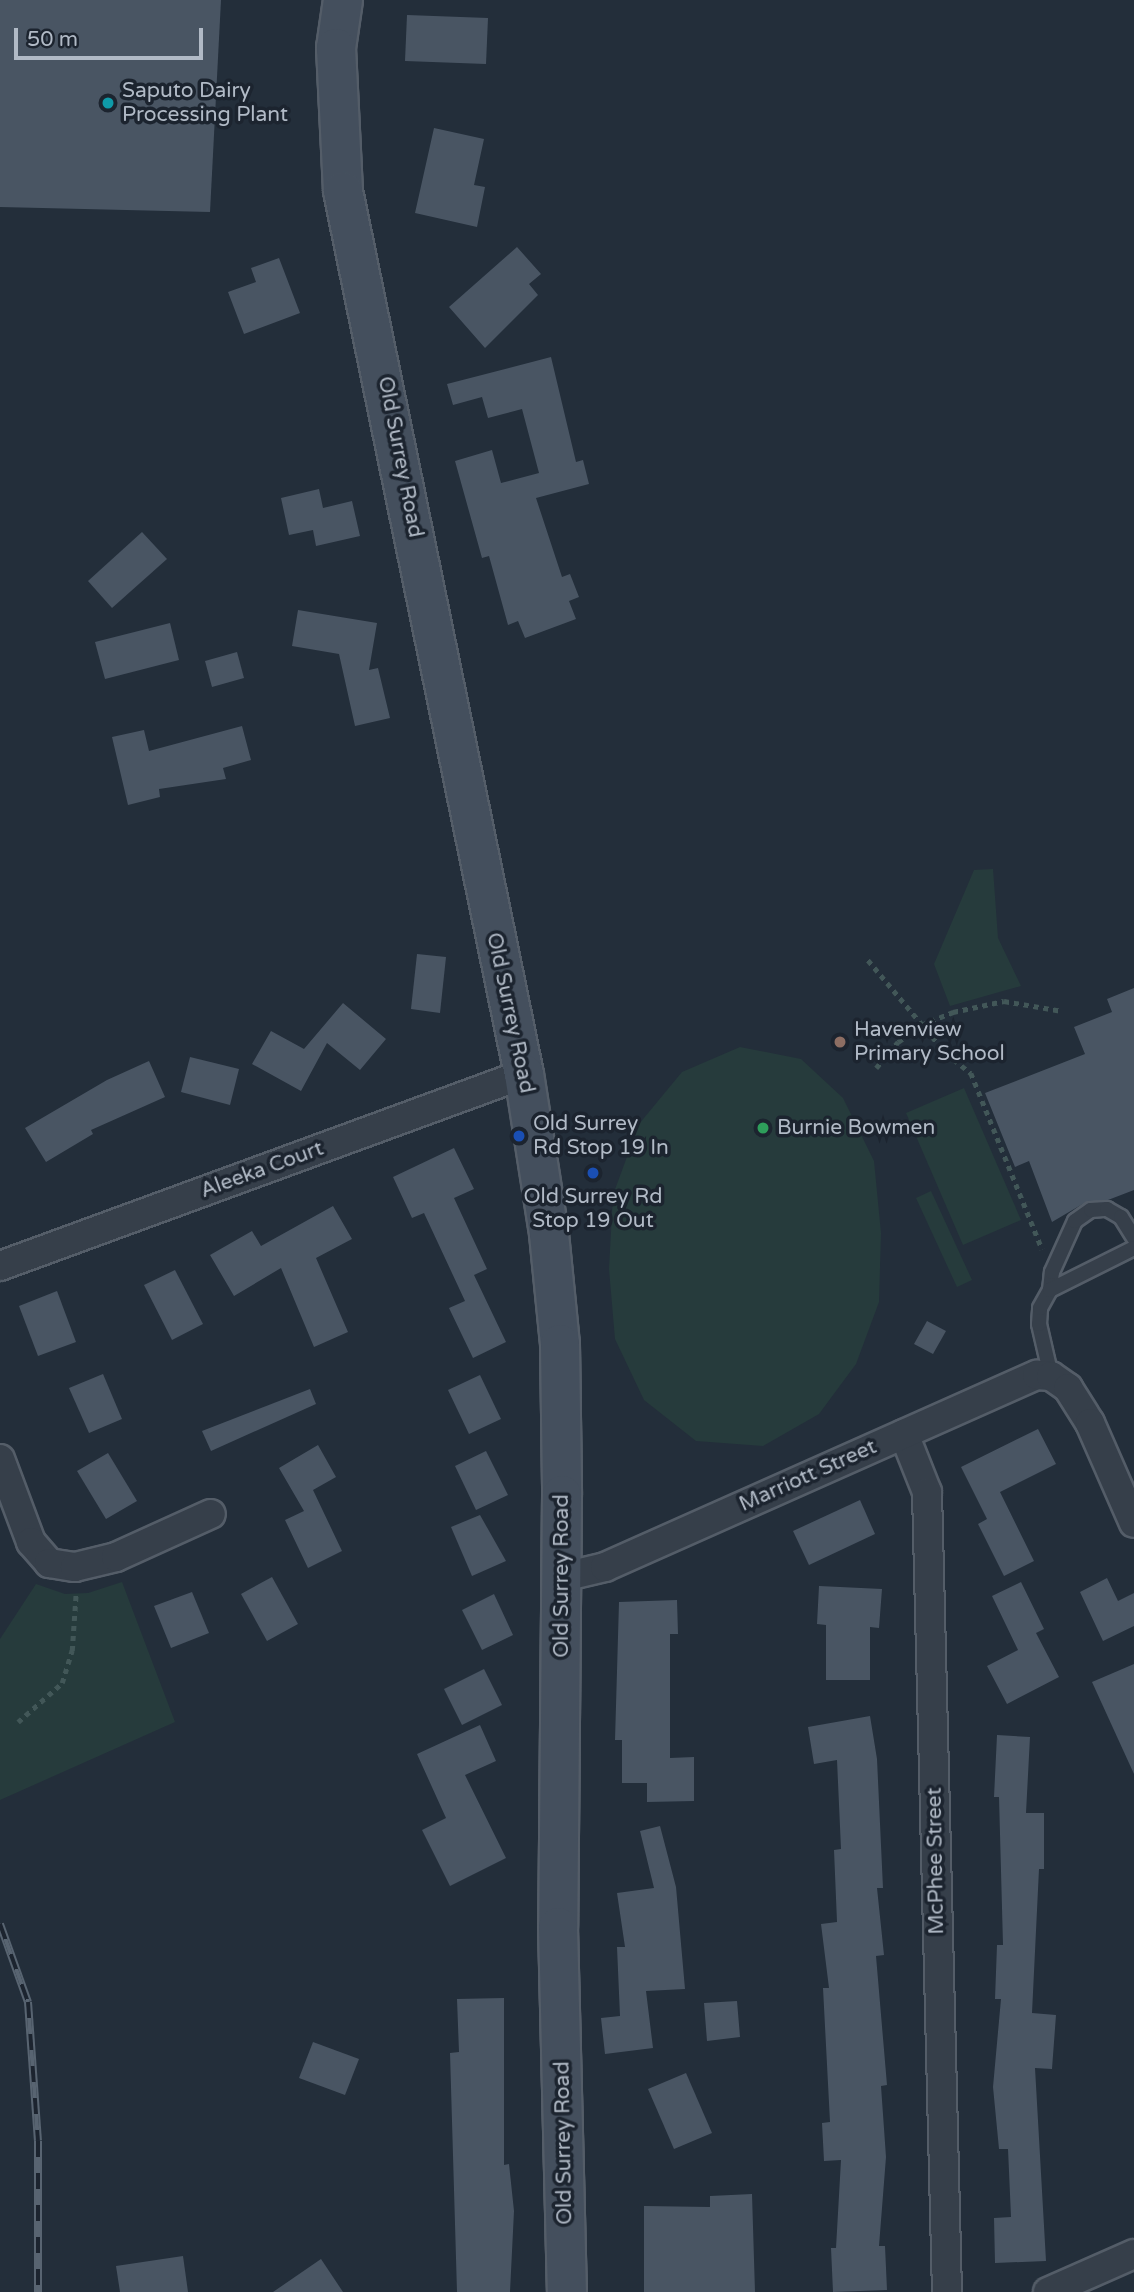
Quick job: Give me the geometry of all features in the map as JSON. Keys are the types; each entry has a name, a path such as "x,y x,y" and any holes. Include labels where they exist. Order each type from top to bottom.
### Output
{"main road":[{"name":"Old Surrey Road","path":"343,0 336,48 344,191 524,1074 549,1234 560,1344 564,1577 558,1927 567,2292"}],"street":[{"name":"Aleeka Court","path":"0,1266 524,1074"},
{"name":"Marriott Street","path":"564,1577 605,1567 1023,1379 1051,1376"},
{"path":"1051,1376 1068,1388 1090,1423 1134,1523"},
{"name":"McPhee Street","path":"904,1434 927,1492 947,2292"},
{"path":"0,1459 31,1542 50,1563 75,1567 116,1557 211,1514"},
{"path":"1048,2292 1134,2254"}],"lane":[{"path":"1051,1376 1039,1324 1040,1308 1049,1290 1052,1272 1075,1222 1091,1210 1107,1209 1121,1217 1134,1238"},
{"path":"1049,1290 1134,1248"}],"path":[{"path":"869,960 921,1025 971,1073 1052,1272"},
{"path":"876,1068 898,1042 921,1025 953,1012 1004,1001 1062,1011"},
{"path":"18,1723 62,1683 72,1651 75,1567"}],"green space":[{"path":"993,869 998,938 1021,986 950,1006 934,964 974,870"},
{"path":"740,1047 801,1059 843,1098 874,1161 881,1233 879,1302 856,1364 819,1414 763,1446 696,1441 644,1400 615,1339 609,1269 613,1195 639,1124 682,1072"},
{"path":"964,1088 1021,1220 963,1245 906,1113"},
{"path":"931,1191 972,1280 957,1287 916,1198"},
{"path":"122,1582 175,1722 0,1800 0,1639 36,1584 65,1594 88,1593"}],"building":[{"name":"Saputo Dairy Processing Plant","path":"0,0 221,0 210,212 0,207"},
{"path":"407,15 488,18 486,64 405,61"},
{"path":"434,128 484,139 474,185 485,187 477,227 415,213"},
{"path":"517,247 541,274 529,284 538,295 485,348 449,307"},
{"path":"279,258 300,313 244,334 228,292 256,282 251,268"},
{"path":"551,357 576,462 583,460 589,484 536,498 562,577 570,574 579,597 569,601 576,619 525,638 518,621 508,625 489,556 482,558 455,461 492,450 501,483 539,473 522,409 488,418 482,397 453,405 447,384"},
{"path":"319,489 323,508 352,501 360,536 316,546 313,530 289,535 281,498"},
{"path":"142,532 167,559 112,608 88,581"},
{"path":"298,610 377,623 369,670 378,668 390,718 355,726 339,654 292,646"},
{"path":"170,623 179,660 105,679 95,642"},
{"path":"237,652 244,678 212,687 205,661"},
{"path":"242,726 251,760 223,768 226,779 159,789 160,797 128,805 112,737 144,730 149,751"},
{"path":"417,954 446,957 440,1013 411,1009"},
{"path":"1134,988 1134,1190 1108,1200 1086,1202 1052,1222 1029,1161 1015,1167 985,1093 1085,1054 1074,1027 1112,1012 1107,999"},
{"path":"343,1003 386,1039 360,1070 327,1043 301,1091 252,1064 271,1031 304,1049"},
{"path":"190,1057 239,1069 230,1105 181,1092"},
{"path":"149,1061 165,1097 91,1130 93,1134 46,1162 25,1128 107,1080"},
{"path":"454,1148 474,1189 454,1198 487,1269 474,1275 506,1342 473,1358 449,1308 465,1301 424,1213 412,1218 393,1177"},
{"path":"333,1206 352,1239 316,1258 348,1332 314,1347 281,1268 234,1296 210,1255 252,1231 261,1246"},
{"path":"175,1270 203,1324 172,1340 144,1285"},
{"path":"57,1291 76,1342 38,1356 19,1306"},
{"path":"927,1321 946,1331 933,1354 914,1344"},
{"path":"103,1374 122,1419 89,1433 69,1388"},
{"path":"480,1375 501,1419 469,1434 448,1390"},
{"path":"310,1389 316,1404 211,1451 202,1431"},
{"path":"1038,1429 1056,1464 1000,1492 1034,1561 1004,1576 978,1524 987,1519 961,1467"},
{"path":"318,1445 336,1477 313,1490 342,1551 308,1568 285,1520 304,1511 279,1468"},
{"path":"486,1451 508,1495 476,1510 455,1466"},
{"path":"108,1453 137,1501 106,1519 77,1471"},
{"path":"860,1500 875,1534 809,1565 793,1531"},
{"path":"480,1515 506,1561 472,1576 451,1527"},
{"path":"272,1577 298,1624 267,1641 241,1594"},
{"path":"1107,1578 1118,1601 1134,1593 1134,1626 1103,1641 1080,1592"},
{"path":"1021,1582 1044,1629 1036,1633 1059,1677 1007,1704 987,1666 1018,1650 992,1596"},
{"path":"819,1586 882,1589 879,1628 870,1627 870,1680 826,1680 826,1625 817,1624"},
{"path":"192,1592 209,1633 171,1648 154,1606"},
{"path":"494,1594 513,1635 482,1650 462,1610"},
{"path":"677,1600 678,1634 670,1634 670,1758 694,1757 694,1801 647,1802 647,1783 622,1783 622,1740 615,1740 619,1602"},
{"path":"1134,1664 1134,1774 1092,1682"},
{"path":"484,1669 502,1705 462,1725 444,1689"},
{"path":"870,1716 877,1759 883,1888 877,1888 884,1955 876,1956 887,2085 881,2086 886,2157 879,2246 885,2246 887,2290 833,2292 831,2248 836,2248 841,2160 824,2161 822,2123 830,2122 823,1988 829,1988 821,1924 837,1922 834,1850 841,1849 837,1760 814,1764 808,1727"},
{"path":"480,1725 496,1761 465,1775 506,1858 450,1886 422,1830 446,1818 417,1754"},
{"path":"997,1735 1030,1737 1026,1813 1044,1813 1044,1869 1039,1869 1032,2013 1056,2015 1052,2069 1035,2068 1046,2261 995,2263 994,2218 1011,2217 1008,2149 999,2149 993,2087 1001,1999 995,1999 997,1945 1003,1945 999,1797 994,1797"},
{"path":"660,1826 676,1887 685,1989 646,1991 653,2048 605,2054 601,2018 620,2016 617,1947 625,1947 617,1893 654,1888 640,1831"},
{"path":"504,1998 504,2165 509,2164 514,2211 510,2292 457,2292 450,2053 459,2052 457,1999"},
{"path":"737,2001 740,2037 707,2041 704,2003"},
{"path":"313,2042 359,2059 345,2095 299,2078"},
{"path":"686,2073 712,2133 674,2149 648,2089"},
{"path":"752,2194 755,2292 644,2292 644,2206 710,2207 710,2196"},
{"path":"183,2256 188,2292 120,2292 116,2266"},
{"path":"321,2259 343,2292 273,2292"}],"railway":[{"path":"0,1924 28,2002 38,2141 38,2292"}],"place":[{"name":"Saputo Dairy Processing Plant","path":"108,103"},
{"name":"Havenview Primary School","path":"840,1042"},
{"name":"Burnie Bowmen","path":"763,1128"},
{"name":"Old Surrey Rd Stop 19 In","path":"519,1136"},
{"name":"Old Surrey Rd Stop 19 Out","path":"593,1173"}]}
